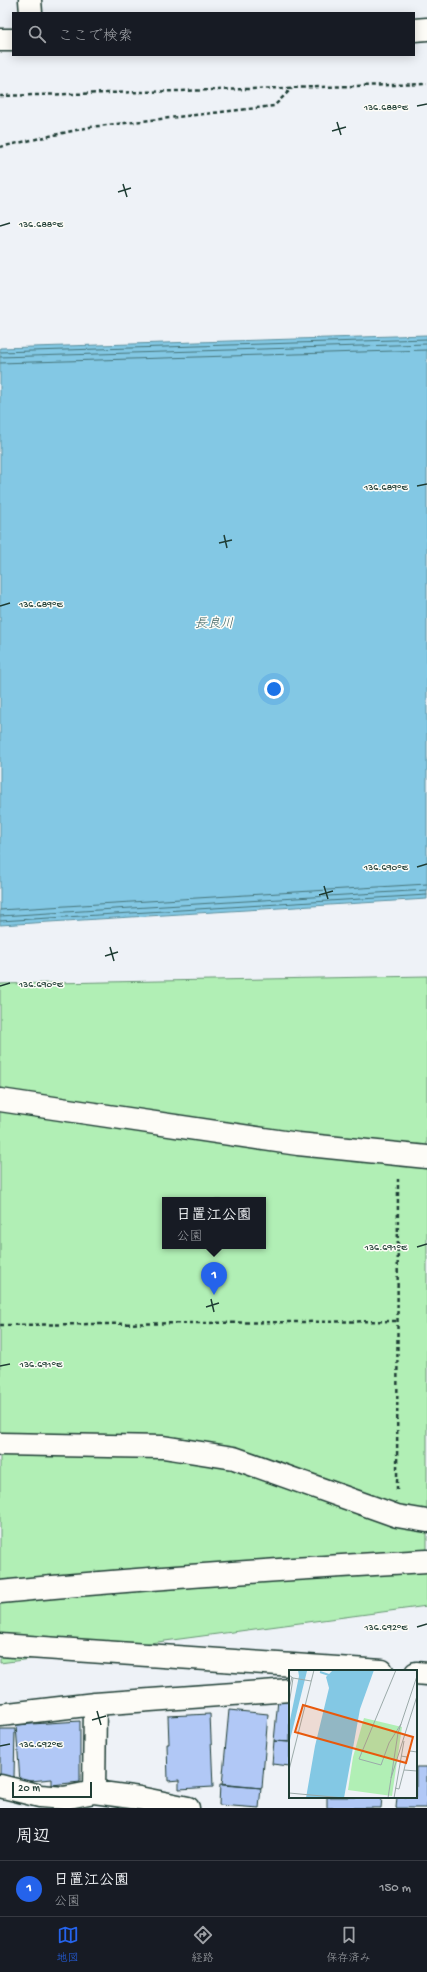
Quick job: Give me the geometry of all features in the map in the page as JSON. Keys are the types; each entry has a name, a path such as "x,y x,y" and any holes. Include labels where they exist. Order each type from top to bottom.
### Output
{"street":[{"path":"30,0 31,12"},
{"path":"415,30 427,29"},
{"path":"0,40 12,40"},
{"path":"0,1100 298,1144 427,1157"},
{"path":"0,1444 162,1447 234,1458 397,1516 427,1521"},
{"path":"0,1592 68,1585 298,1568 427,1561"},
{"path":"0,1645 367,1670"},
{"path":"417,1673 427,1674"},
{"path":"0,1715 95,1704 289,1690"},
{"path":"94,1792 95,1704"},
{"path":"0,1786 40,1796 64,1798 94,1792 139,1798 188,1808"}],"path":[{"path":"0,96 427,84"},
{"path":"0,147 90,126 274,106 292,88"},
{"path":"397,1516 398,1154"},
{"path":"0,1325 398,1321"}],"green space":[{"path":"427,976 427,1606 0,1663 0,984"}],"water":[{"name":"長良川","path":"427,335 427,899 0,925 0,348"}],"building":[{"path":"278,1700 289,1701 289,1742 274,1741"},
{"path":"229,1710 268,1714 262,1788 222,1785"},
{"path":"210,1714 213,1787 179,1789 179,1780 168,1781 168,1716"},
{"path":"80,1721 80,1782 52,1785 52,1779 20,1782 16,1725"},
{"path":"0,1729 15,1729 14,1777 0,1777"},
{"path":"274,1741 289,1742 289,1766 272,1764"},
{"path":"417,1767 427,1767 427,1808 396,1808 397,1798 417,1798"},
{"path":"220,1784 261,1788 259,1808 219,1805"},
{"path":"327,1798 382,1798 381,1808 327,1808"}],"place":[{"name":"日置江公園","path":"214,1295"}]}
